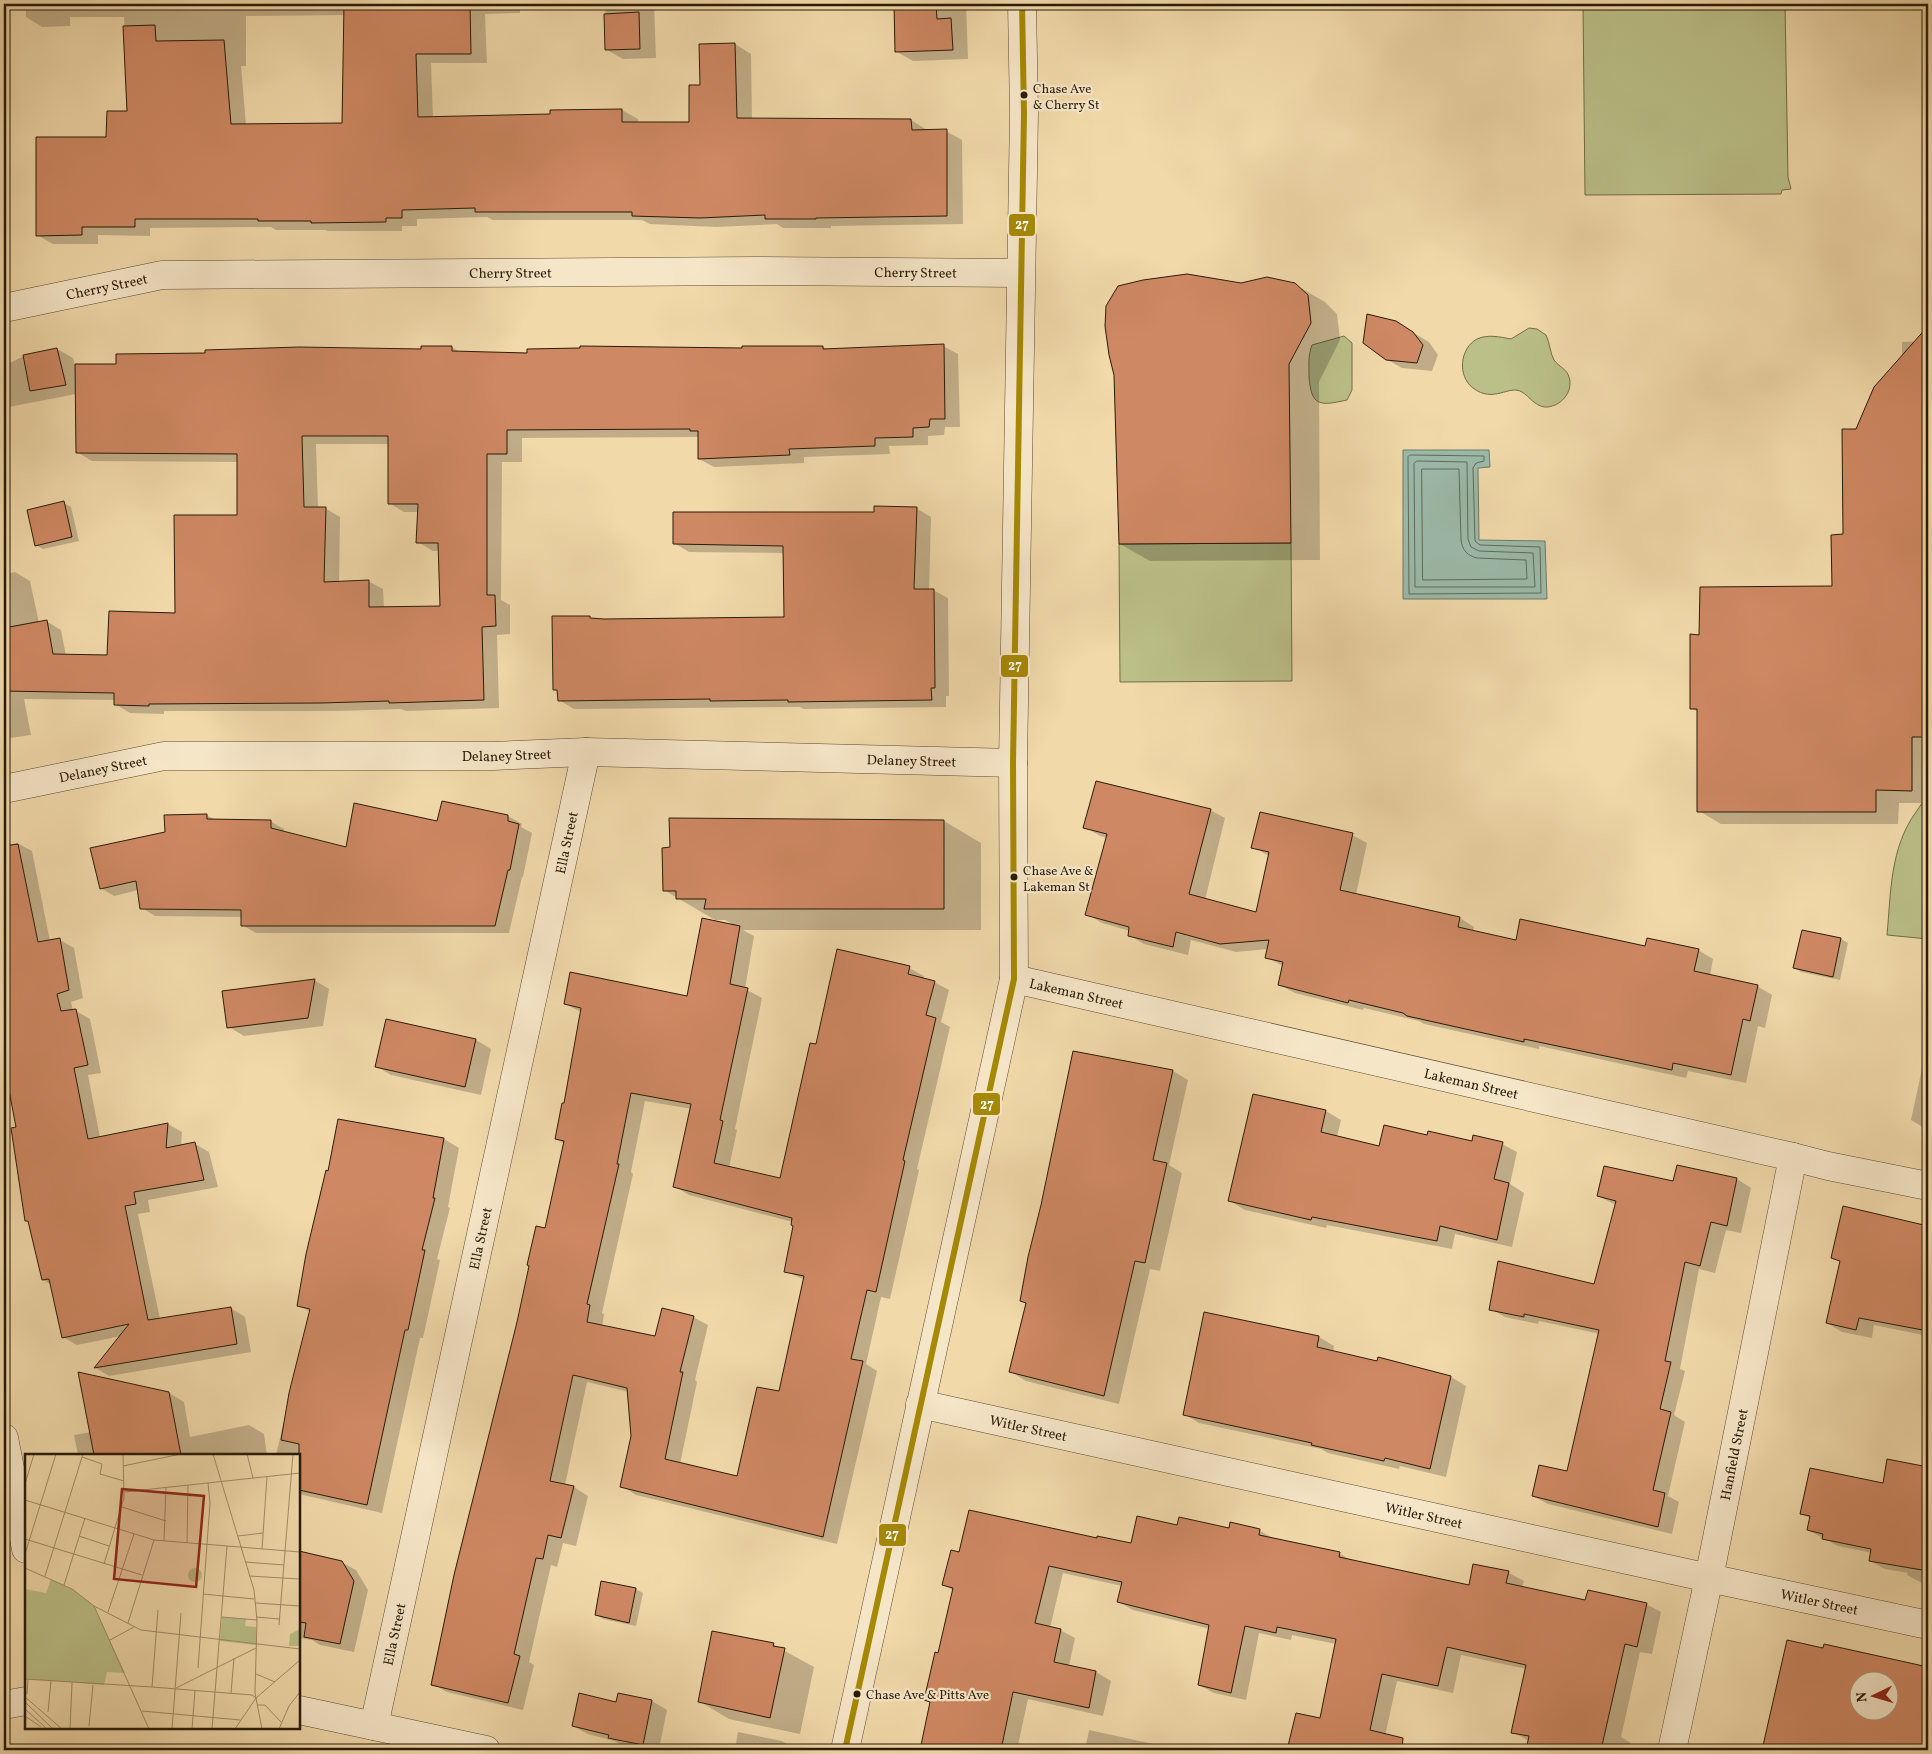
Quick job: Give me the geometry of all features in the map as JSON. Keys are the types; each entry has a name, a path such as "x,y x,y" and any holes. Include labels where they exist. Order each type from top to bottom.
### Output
{"street":[{"path":"845,1750 1014,979 1013,763 1024,113 1022,4"},
{"name":"Cherry Street","path":"4,308 162,276 754,271 1020,273"},
{"name":"Delaney Street","path":"4,789 164,756 493,756 586,752 1013,763"},
{"name":"Ella Street","path":"374,1726 586,752"},
{"name":"Lakeman Street","path":"1014,979 1828,1166 1928,1186"},
{"name":"Hanfield Street","path":"1672,1750 1709,1578 1793,1157"},
{"name":"Witler Street","path":"920,1404 1928,1625"},
{"path":"4,1438 25,1544"},
{"path":"4,1705 25,1702"},
{"path":"300,1710 486,1750"}],"green space":[{"path":"1583,4 1785,4 1788,177 1791,189 1782,190 1781,194 1585,195"},
{"path":"1529,328 1537,329 1546,335 1554,360 1568,374 1570,383 1568,393 1560,402 1550,407 1544,407 1537,405 1517,390 1488,394 1473,388 1468,383 1464,377 1463,362 1464,355 1471,343 1477,339 1494,336 1511,339"},
{"path":"1344,336 1352,343 1352,390 1347,400 1330,403 1319,402 1312,394 1310,386 1309,360 1312,345"},
{"path":"1291,543 1292,681 1120,682 1119,544"},
{"path":"1928,797 1928,939 1887,935 1896,855 1907,826"}],"water":[{"path":"1403,450 1489,450 1490,467 1478,468 1479,540 1545,541 1547,599 1403,599"}],"building":[{"path":"344,4 470,4 471,54 416,54 418,117 550,114 550,110 622,109 622,122 689,122 689,85 700,85 699,44 735,43 737,118 911,119 912,130 947,129 947,216 765,219 765,215 700,218 632,216 632,212 475,212 475,208 402,210 402,218 386,218 386,222 311,223 311,221 258,221 258,219 135,219 135,227 82,227 82,235 36,236 36,137 106,137 107,111 127,111 123,26 155,25 156,41 224,40 231,124 342,123"},
{"path":"894,4 936,4 937,19 951,18 953,50 895,52"},
{"path":"639,12 640,49 605,50 604,14"},
{"path":"1187,274 1241,283 1267,277 1295,283 1308,295 1311,323 1289,364 1291,543 1119,544 1114,375 1105,326 1106,306 1118,286 1143,280"},
{"path":"1367,314 1396,321 1413,332 1423,345 1417,363 1386,360 1363,343"},
{"path":"1928,326 1928,737 1912,737 1912,791 1876,790 1876,812 1697,812 1697,709 1690,709 1690,634 1699,635 1700,587 1832,586 1831,535 1843,534 1842,429 1856,429 1874,387"},
{"path":"944,344 945,419 930,419 929,427 913,428 913,437 875,438 875,446 789,449 790,455 698,459 698,431 690,431 690,429 507,430 507,454 487,454 487,595 495,595 496,626 482,627 484,700 389,703 389,701 149,704 149,706 114,705 114,693 4,691 4,628 47,620 53,654 107,655 109,611 175,613 174,515 237,515 237,454 76,453 75,364 116,364 116,354 205,353 205,350 299,347 421,349 421,346 452,346 452,351 527,353 527,349 580,348 580,346 742,348 742,346 823,346 823,349","holes":["302,436 388,436 388,504 418,504 416,543 438,543 440,606 369,607 369,580 324,582 326,507 304,507"]},
{"path":"57,348 66,385 30,391 23,355"},
{"path":"64,501 72,537 35,546 27,510"},
{"path":"874,506 917,507 914,589 934,589 935,688 931,688 932,700 788,702 788,700 710,701 710,699 558,701 557,690 553,690 552,616 590,616 590,618 604,619 784,617 783,546 673,544 673,512 874,512"},
{"path":"1096,781 1211,809 1189,894 1256,912 1269,852 1251,848 1260,812 1353,833 1340,890 1460,917 1458,927 1516,940 1520,919 1645,946 1647,938 1699,949 1694,971 1758,985 1750,1021 1743,1019 1731,1075 1673,1063 1672,1070 1524,1039 1524,1042 1407,1016 1403,1013 1349,1000 1348,1003 1278,985 1283,962 1265,958 1269,940 1220,944 1176,932 1173,947 1128,936 1129,927 1085,915 1107,834 1083,828"},
{"path":"442,801 508,815 508,821 519,824 510,870 508,870 495,926 241,926 241,910 140,909 136,881 100,889 90,848 165,832 164,815 207,814 207,819 271,820 271,828 346,847 354,803 437,821"},
{"path":"669,818 944,820 944,909 704,909 706,899 676,899 676,891 663,891 662,848 670,847"},
{"path":"18,844 38,942 60,938 69,990 57,994 61,1011 76,1009 88,1065 74,1068 88,1139 168,1123 166,1148 195,1142 204,1180 134,1192 136,1204 125,1206 148,1320 231,1307 237,1344 94,1368 129,1324 62,1338 49,1279 42,1280 28,1221 25,1221 11,1128 16,1127 4,1064 4,846"},
{"path":"702,918 740,926 730,984 748,988 720,1120 723,1121 714,1163 780,1178 810,1043 816,1044 837,949 910,966 908,974 935,981 926,1015 936,1018 903,1160 905,1161 876,1292 867,1290 851,1359 863,1361 823,1537 620,1487 631,1436 627,1388 573,1375 550,1481 574,1486 561,1538 548,1535 543,1559 536,1558 514,1654 520,1656 508,1703 431,1685 454,1575 517,1322 536,1226 545,1228 564,1141 555,1139 562,1103 564,1103 581,1008 564,1004 570,972 687,996","holes":["631,1093 691,1104 673,1187 792,1218 791,1225 793,1226 784,1272 804,1276 779,1391 757,1387 737,1476 665,1459 683,1372 680,1372 694,1316 662,1308 655,1336 587,1322 590,1305 587,1304 619,1164 617,1164"]},
{"path":"1802,930 1841,938 1833,977 1793,968"},
{"path":"315,979 308,1018 227,1028 222,991"},
{"path":"386,1019 476,1039 465,1087 375,1067"},
{"path":"1073,1051 1173,1070 1153,1160 1167,1163 1145,1263 1135,1261 1104,1396 1009,1372 1026,1303 1020,1301 1028,1257 1041,1205"},
{"path":"1253,1094 1326,1110 1321,1132 1379,1146 1384,1125 1427,1135 1428,1131 1472,1141 1473,1135 1503,1142 1494,1179 1509,1183 1497,1240 1440,1226 1437,1241 1312,1217 1311,1220 1228,1201"},
{"path":"338,1119 444,1138 433,1198 435,1198 422,1250 425,1250 408,1330 405,1330 367,1505 300,1490 299,1444 281,1440 289,1393 310,1309 297,1306 306,1254 326,1170 328,1171"},
{"path":"1677,1165 1737,1178 1727,1226 1711,1222 1700,1266 1685,1262 1665,1361 1671,1362 1660,1409 1671,1412 1653,1490 1665,1493 1658,1527 1532,1496 1539,1465 1567,1471 1599,1330 1524,1314 1524,1317 1489,1310 1498,1261 1594,1284 1616,1201 1597,1196 1604,1166 1673,1181"},
{"path":"1843,1206 1928,1226 1928,1331 1859,1318 1856,1330 1826,1323 1840,1261 1831,1258"},
{"path":"1204,1312 1319,1336 1317,1347 1377,1361 1378,1357 1451,1376 1430,1469 1385,1458 1384,1461 1183,1415"},
{"path":"78,1372 169,1392 181,1454 94,1454"},
{"path":"1887,1459 1928,1467 1928,1571 1869,1561 1871,1549 1822,1539 1823,1534 1807,1530 1810,1516 1800,1514 1810,1468 1883,1483"},
{"path":"969,1510 1097,1538 1097,1536 1131,1543 1137,1516 1177,1525 1179,1517 1229,1528 1230,1522 1260,1529 1259,1535 1340,1552 1339,1557 1469,1585 1473,1564 1509,1571 1506,1583 1585,1600 1588,1590 1647,1603 1637,1647 1625,1644 1601,1750 1526,1750 1529,1736 1511,1733 1526,1665 1447,1647 1438,1686 1382,1674 1370,1730 1403,1738 1402,1750 1287,1750 1296,1713 1320,1718 1336,1639 1277,1627 1276,1633 1245,1626 1231,1693 1198,1685 1209,1625 1117,1602 1122,1582 1049,1566 1035,1623 1061,1629 1054,1662 1096,1671 1089,1708 1013,1692 1001,1750 920,1750 930,1702 924,1700 935,1652 938,1653 953,1588 942,1585 951,1550 959,1552"},
{"path":"300,1551 342,1561 354,1581 340,1644 304,1637 306,1623 300,1622"},
{"path":"601,1581 636,1588 629,1623 595,1615"},
{"path":"712,1631 774,1643 773,1646 785,1648 770,1718 698,1702"},
{"path":"1787,1640 1823,1648 1824,1644 1928,1667 1928,1750 1762,1750"},
{"path":"579,1693 616,1702 618,1693 652,1700 643,1745 608,1738 609,1735 572,1726"}],"transit line":[{"name":"27","path":"845,1750 1014,979 1013,763 1024,113 1022,4"}],"place":[{"name":"Chase Ave & Cherry St","path":"1024,95"},
{"name":"Chase Ave & Lakeman St","path":"1014,877"},
{"name":"Chase Ave & Pitts Ave","path":"857,1694"}]}
